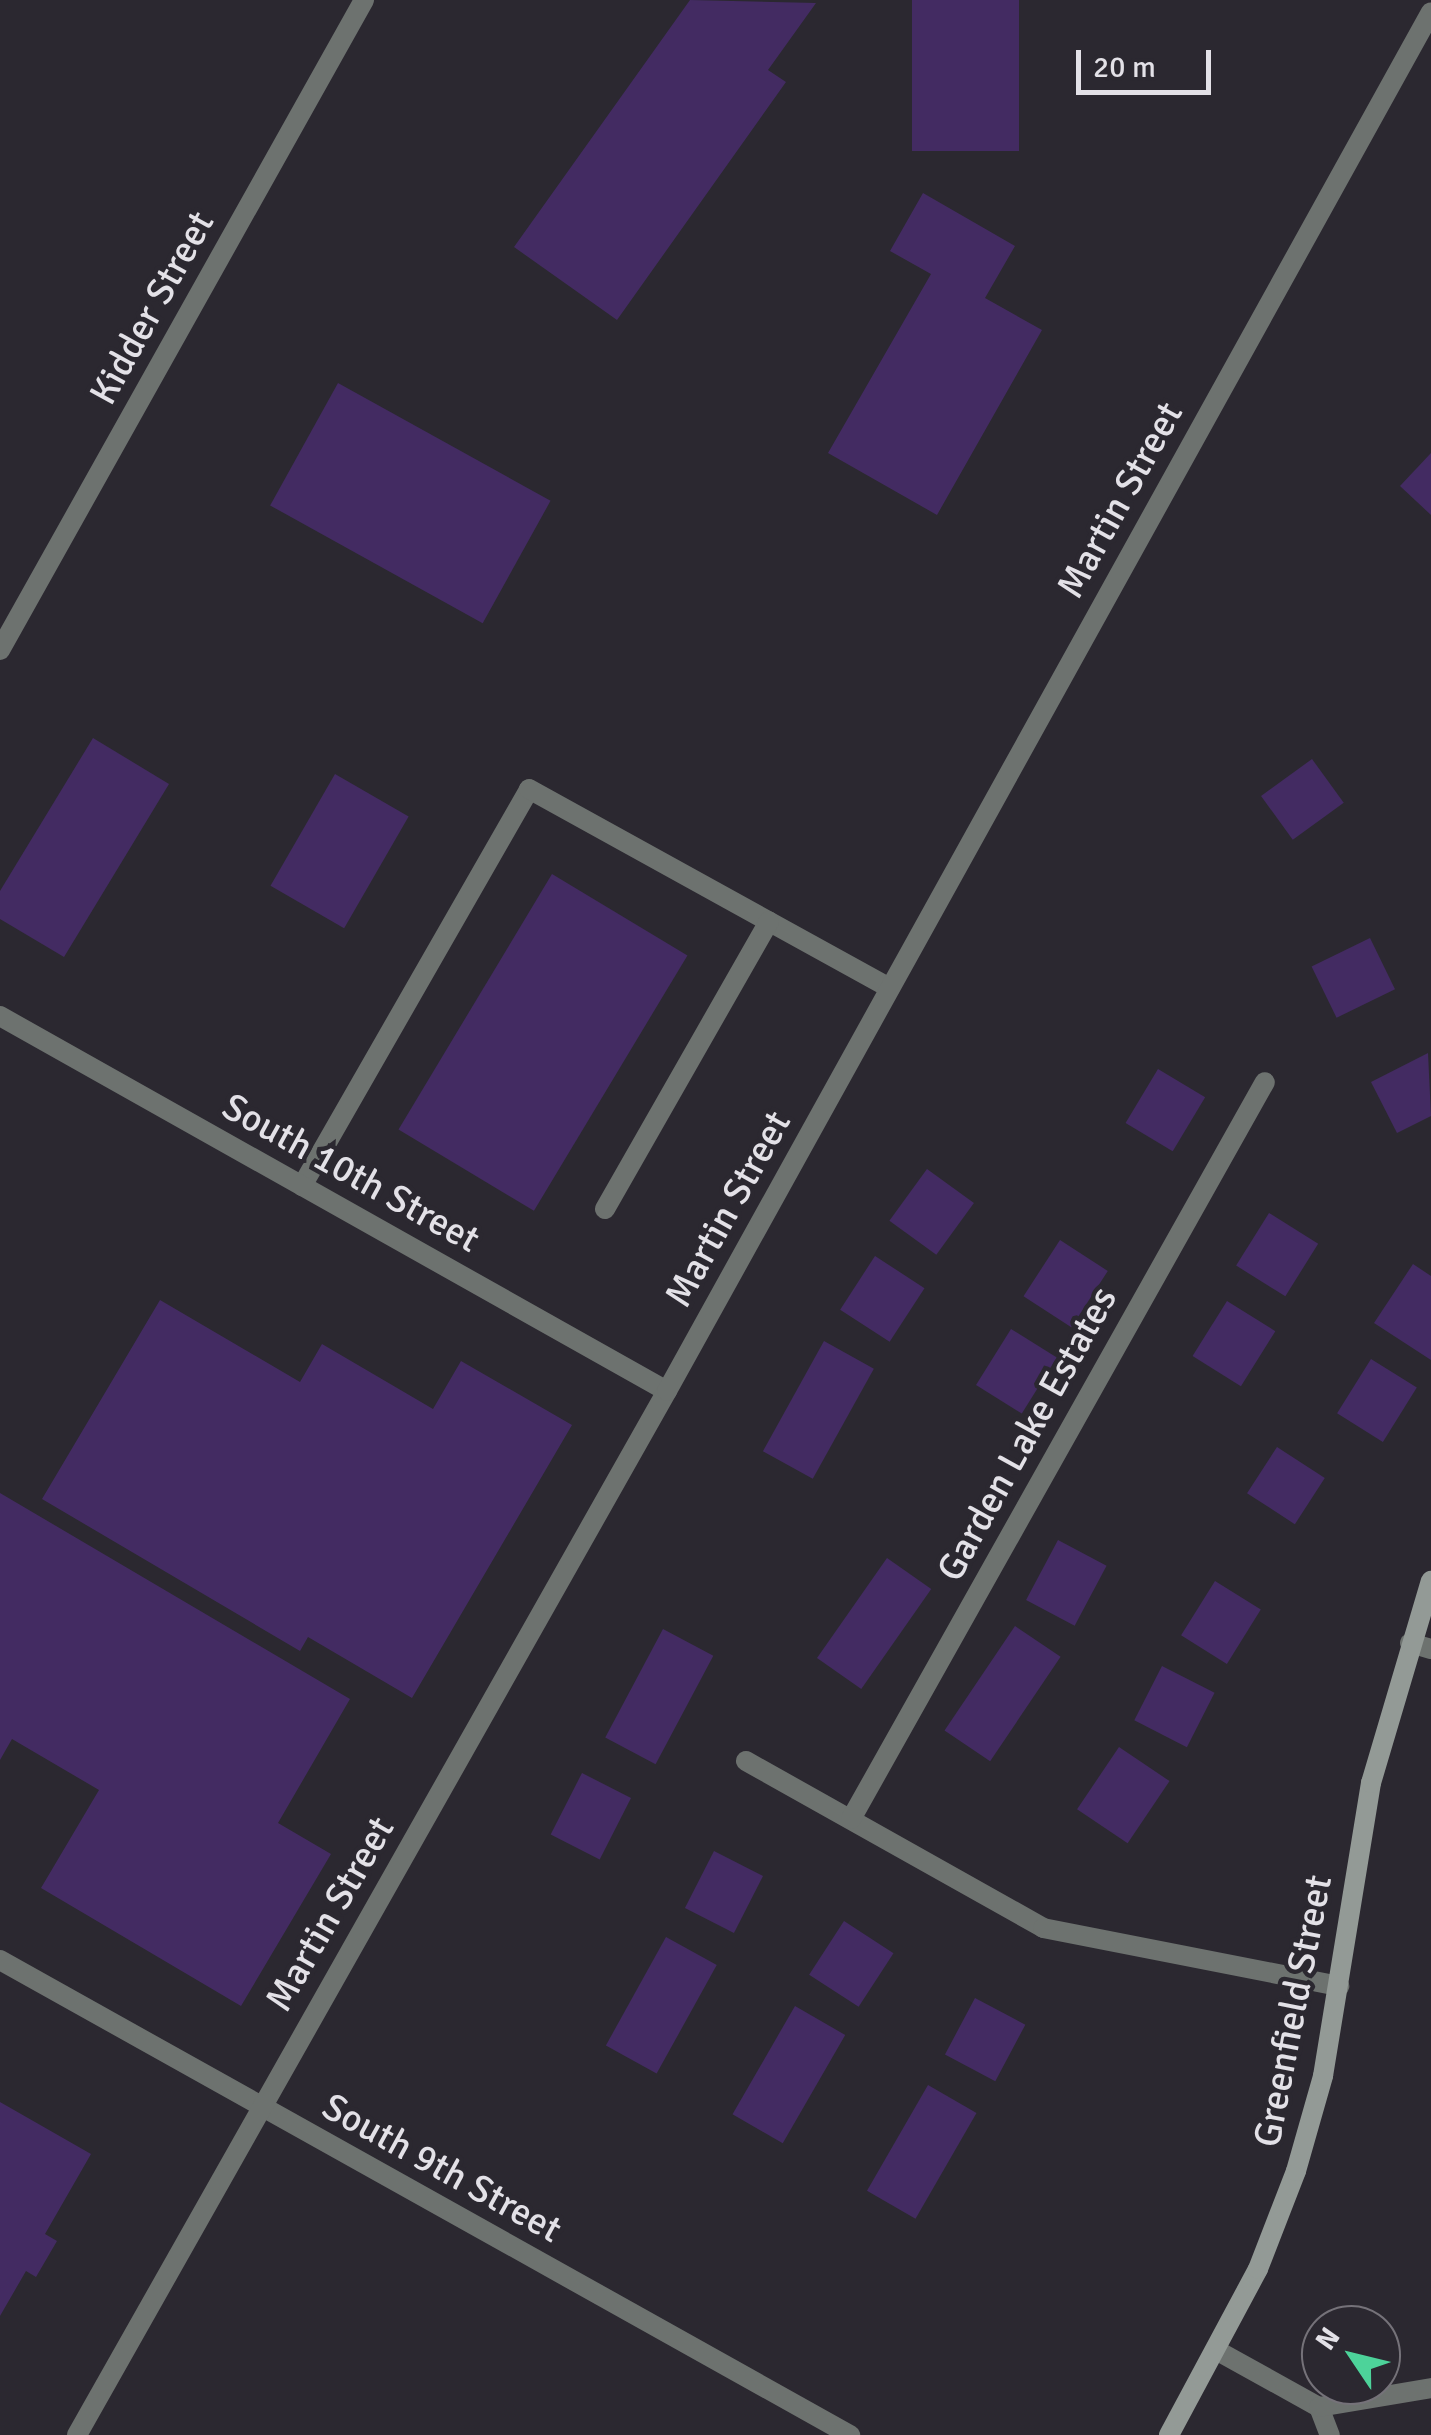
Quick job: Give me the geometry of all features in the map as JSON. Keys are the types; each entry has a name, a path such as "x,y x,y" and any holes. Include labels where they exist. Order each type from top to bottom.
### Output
{"main road":[{"name":"Greenfield Street","path":"1169,2435 1258,2269 1296,2172 1323,2076 1371,1783 1431,1581"}],"street":[{"name":"Kidder Street","path":"0,650 364,0"},
{"name":"Martin Street","path":"77,2435 667,1391 1431,12"},
{"path":"302,1186 529,789 890,988"},
{"path":"605,1209 769,922"},
{"name":"South 10th Street","path":"0,1016 667,1391"},
{"name":"Garden Lake Estates","path":"851,1820 1265,1082"},
{"path":"1410,1643 1431,1649"},
{"path":"746,1762 1043,1928 1339,1986"},
{"name":"South 9th Street","path":"0,1960 850,2435"},
{"path":"1216,2350 1319,2407 1431,2388"},
{"path":"1319,2407 1330,2435"}],"building":[{"path":"690,0 816,3 768,70 786,82 617,320 514,247"},
{"path":"912,0 1019,0 1019,151 912,151"},
{"path":"923,193 1015,246 985,298 1042,330 937,515 828,453 931,274 890,251"},
{"path":"338,383 551,501 483,623 270,505"},
{"path":"1431,453 1431,515 1400,486"},
{"path":"93,738 169,784 64,957 0,919 0,891"},
{"path":"1312,759 1344,803 1293,840 1261,796"},
{"path":"335,774 409,816 344,928 270,886"},
{"path":"552,874 687,955 534,1211 399,1129"},
{"path":"1370,938 1395,989 1337,1018 1312,966"},
{"path":"1428,1053 1431,1116 1397,1133 1371,1082"},
{"path":"1158,1069 1205,1097 1173,1151 1126,1123"},
{"path":"927,1169 974,1203 936,1255 889,1221"},
{"path":"1269,1213 1318,1244 1285,1296 1236,1266"},
{"path":"1060,1240 1108,1271 1071,1327 1024,1296"},
{"path":"875,1256 924,1288 890,1342 840,1310"},
{"path":"1413,1264 1431,1276 1431,1360 1374,1323"},
{"path":"160,1300 300,1382 322,1344 433,1409 461,1361 572,1425 412,1698 308,1637 300,1651 42,1499"},
{"path":"1227,1301 1275,1331 1241,1386 1193,1356"},
{"path":"1011,1329 1057,1358 1022,1414 976,1385"},
{"path":"824,1341 874,1369 813,1479 763,1451"},
{"path":"1371,1359 1417,1388 1383,1442 1337,1413"},
{"path":"1277,1447 1325,1478 1295,1524 1247,1493"},
{"path":"0,1493 350,1699 278,1823 331,1854 241,2006 41,1888 99,1790 12,1739 0,1760"},
{"path":"1058,1540 1107,1566 1075,1626 1026,1600"},
{"path":"887,1558 931,1589 861,1689 817,1658"},
{"path":"1215,1581 1261,1610 1227,1664 1181,1635"},
{"path":"1015,1626 1061,1657 990,1761 945,1730"},
{"path":"663,1629 713,1656 656,1764 605,1738"},
{"path":"1162,1666 1215,1693 1187,1747 1134,1720"},
{"path":"1119,1747 1170,1781 1128,1843 1077,1809"},
{"path":"582,1773 631,1798 600,1859 551,1834"},
{"path":"714,1851 763,1876 734,1933 685,1908"},
{"path":"844,1921 893,1953 859,2007 809,1975"},
{"path":"666,1937 717,1965 657,2074 606,2045"},
{"path":"975,1998 1025,2025 995,2081 945,2055"},
{"path":"795,2006 845,2035 783,2143 732,2114"},
{"path":"928,2085 976,2113 915,2219 867,2191"},
{"path":"0,2102 91,2154 45,2234 57,2241 36,2277 26,2271 0,2316"}]}
